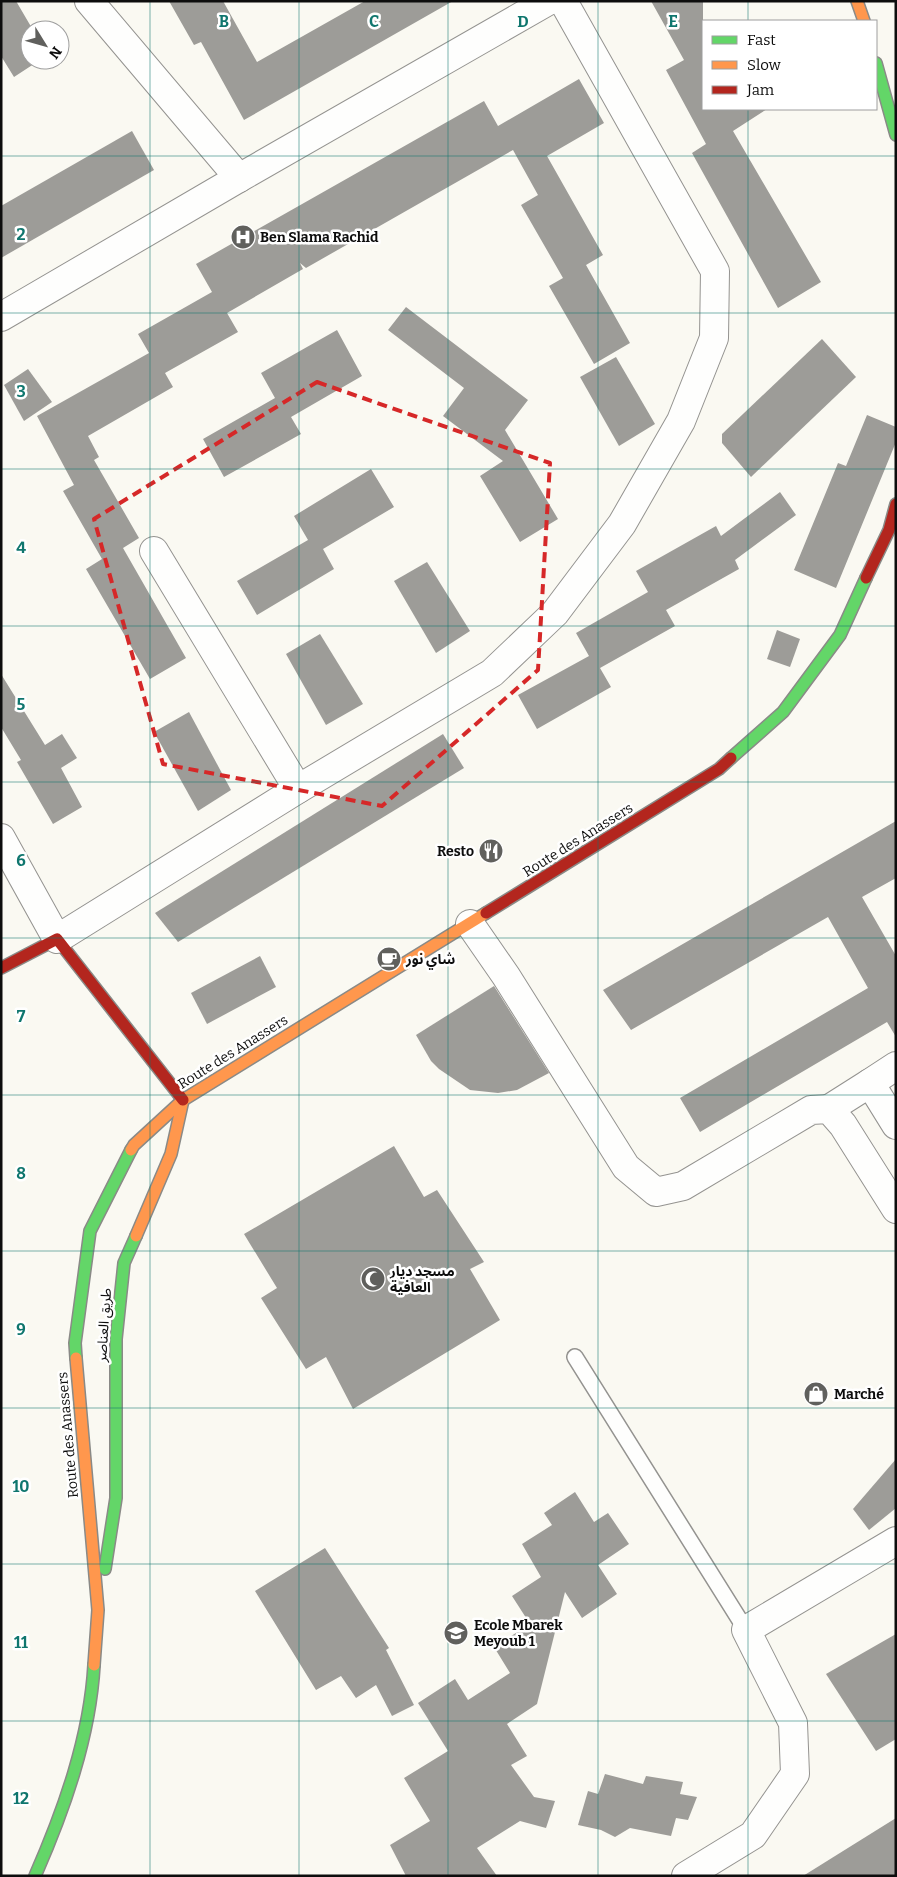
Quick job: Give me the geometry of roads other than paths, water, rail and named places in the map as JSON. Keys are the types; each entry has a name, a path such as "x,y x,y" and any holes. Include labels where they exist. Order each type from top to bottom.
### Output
{"main road":[{"path":"857,1 864,20"},
{"path":"877,67 896,136"},
{"name":"Route des Anassers","path":"35,1876 54,1833 81,1746 93,1686 98,1610 75,1343 90,1231 134,1145 183,1100 719,769 783,712 840,635 889,530 896,504"},
{"path":"1,968 58,939 183,1100"},
{"name":"طريق العناصر","path":"98,1610 116,1498 116,1339 124,1263 171,1154 183,1100"}],"street":[{"path":"89,1 239,178"},
{"path":"1,317 548,1"},
{"path":"1,838 58,939 298,789 492,674 555,613 622,524 676,430 714,338 715,271 563,1"},
{"path":"154,551 298,789"},
{"path":"470,924 506,976 626,1167 656,1192 683,1186 811,1110 829,1110 896,1066"},
{"path":"870,1083 896,1125"},
{"path":"829,1110 843,1125 896,1210"},
{"path":"686,1876 753,1835 795,1774 793,1723 746,1630 896,1541"}],"lane":[{"path":"576,1357 746,1630"}],"place":[{"name":"Ben Slama Rachid","path":"243,237"},
{"name":"Resto","path":"491,851"},
{"name":"شاي نور","path":"389,959"},
{"name":"مسجد ديار العافية","path":"373,1279"},
{"name":"Marché","path":"816,1394"},
{"name":"Ecole Mbarek Meyoub 1","path":"456,1633"}]}
